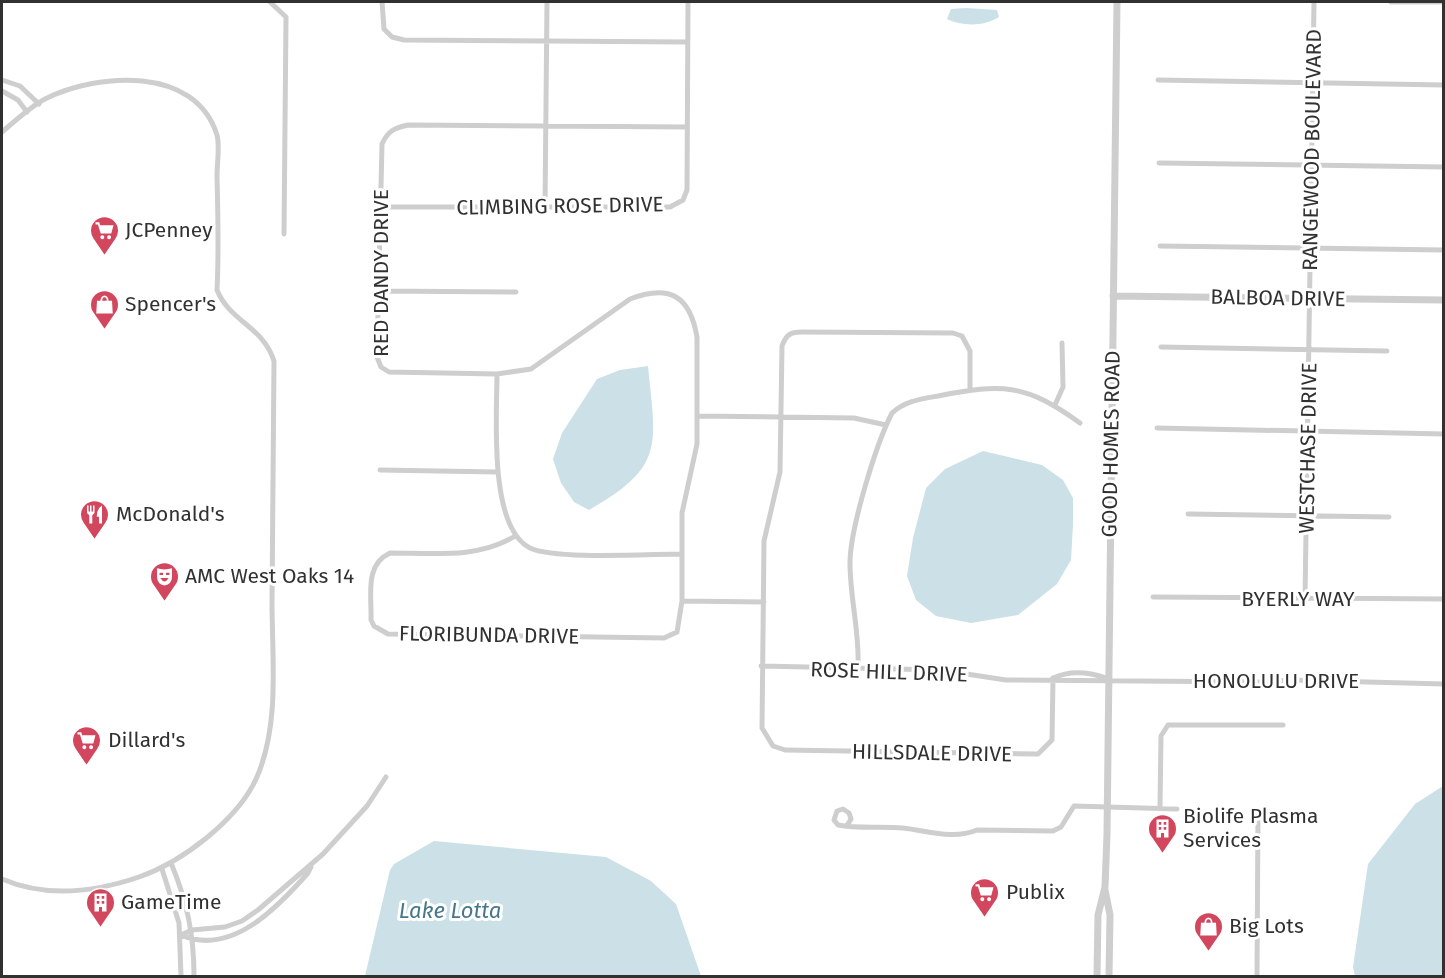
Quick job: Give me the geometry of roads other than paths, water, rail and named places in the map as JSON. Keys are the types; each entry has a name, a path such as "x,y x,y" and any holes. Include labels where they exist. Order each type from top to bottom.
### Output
{"street":[{"path":"270,2 286,17 284,234"},
{"path":"382,2 384,29 392,37 404,40 687,42"},
{"path":"545,207 547,2"},
{"name":"CLIMBING ROSE DRIVE","path":"381,207 670,207 683,200 687,190 688,2"},
{"name":"GOOD HOMES ROAD","path":"1109,976 1110,915 1105,887 1117,2"},
{"name":"RANGEWOOD BOULEVARD","path":"1310,298 1314,2"},
{"path":"1391,2 1443,2"},
{"path":"2,80 20,86 39,104"},
{"path":"2,132 39,104 78,86 117,80 153,82 177,90 196,102 217,136 217,290 223,305 261,335 274,361 272,693 266,753 256,779 240,805 186,854 162,869 118,884 77,892 44,890 2,879"},
{"path":"1158,80 1443,85"},
{"path":"2,91 10,94 27,112"},
{"name":"RED DANDY DRIVE","path":"682,601 682,513 697,444 697,337 689,308 680,298 665,293 646,292 630,299 531,369 497,374 399,374 381,367 377,357 382,144 386,134 396,127 408,125 686,127"},
{"path":"1159,163 1443,167"},
{"path":"1160,246 1443,250"},
{"path":"379,291 516,292"},
{"name":"BALBOA DRIVE","path":"1113,296 1443,300"},
{"name":"WESTCHASE DRIVE","path":"1305,599 1310,298"},
{"path":"761,666 764,542 780,472 782,346 785,337 793,332 953,333 962,336 970,351 969,390"},
{"path":"1055,405 1062,387 1062,343"},
{"path":"1161,347 1387,351"},
{"path":"497,374 497,472 500,493 516,536 529,547 560,553 682,554"},
{"path":"858,669 859,647 850,562 853,534 891,413 900,405 969,390 1014,389 1034,394 1055,405 1080,423"},
{"path":"697,417 854,418 886,425"},
{"path":"1157,428 1443,434"},
{"path":"380,470 497,472"},
{"path":"1188,514 1389,517"},
{"name":"FLORIBUNDA DRIVE","path":"516,536 498,547 479,552 390,553 380,558 372,572 374,626 388,634 664,638 677,632 682,601"},
{"name":"BYERLY WAY","path":"1153,597 1443,599"},
{"path":"682,601 764,602"},
{"name":"ROSE HILL DRIVE","path":"761,666 940,670 1006,680 1053,678 1064,673 1094,674 1109,679"},
{"name":"HILLSDALE DRIVE","path":"761,666 761,721 766,739 772,746 785,750 1038,754 1052,740 1053,678"},
{"name":"HONOLULU DRIVE","path":"1109,679 1443,684"},
{"path":"1160,808 1161,736 1168,725 1283,725"},
{"path":"181,935 193,941 226,936 254,924 297,885 312,865 367,806 386,777"},
{"path":"848,824 862,828 904,828 931,834 967,834 977,830 1053,831 1061,827 1067,813 1074,806 1177,809"},
{"path":"1257,976 1258,810"},
{"path":"171,863 184,893 192,930 194,976"},
{"path":"181,935 192,930 209,930 242,921 312,865"},
{"path":"162,869 181,935 181,976"},
{"name":"GOOD HOMES ROAD","path":"1097,976 1098,915 1105,887"}],"water":[{"path":"951,9 997,10 999,17 987,23 973,24 947,19"},
{"path":"648,366 653,416 650,452 643,467 631,481 614,495 589,510 574,502 561,483 553,459 562,433 597,379 620,370"},
{"path":"983,451 1042,465 1063,480 1073,498 1071,560 1057,584 1018,615 971,623 936,616 916,600 907,576 913,538 926,488 945,469"},
{"path":"1443,786 1443,976 1355,976 1353,967 1368,864 1415,804"},
{"name":"Lake Lotta","path":"434,841 606,857 651,881 676,904 701,976 365,976 390,870 394,864"}],"place":[{"name":"JCPenney","path":"104,256"},
{"name":"Spencer's","path":"104,330"},
{"name":"McDonald's","path":"95,540"},
{"name":"AMC West Oaks 14","path":"164,602"},
{"name":"Dillard's","path":"87,766"},
{"name":"Biolife Plasma Services","path":"1162,854"},
{"name":"Publix","path":"985,918"},
{"name":"GameTime","path":"100,928"},
{"name":"Big Lots","path":"1208,952"}]}
